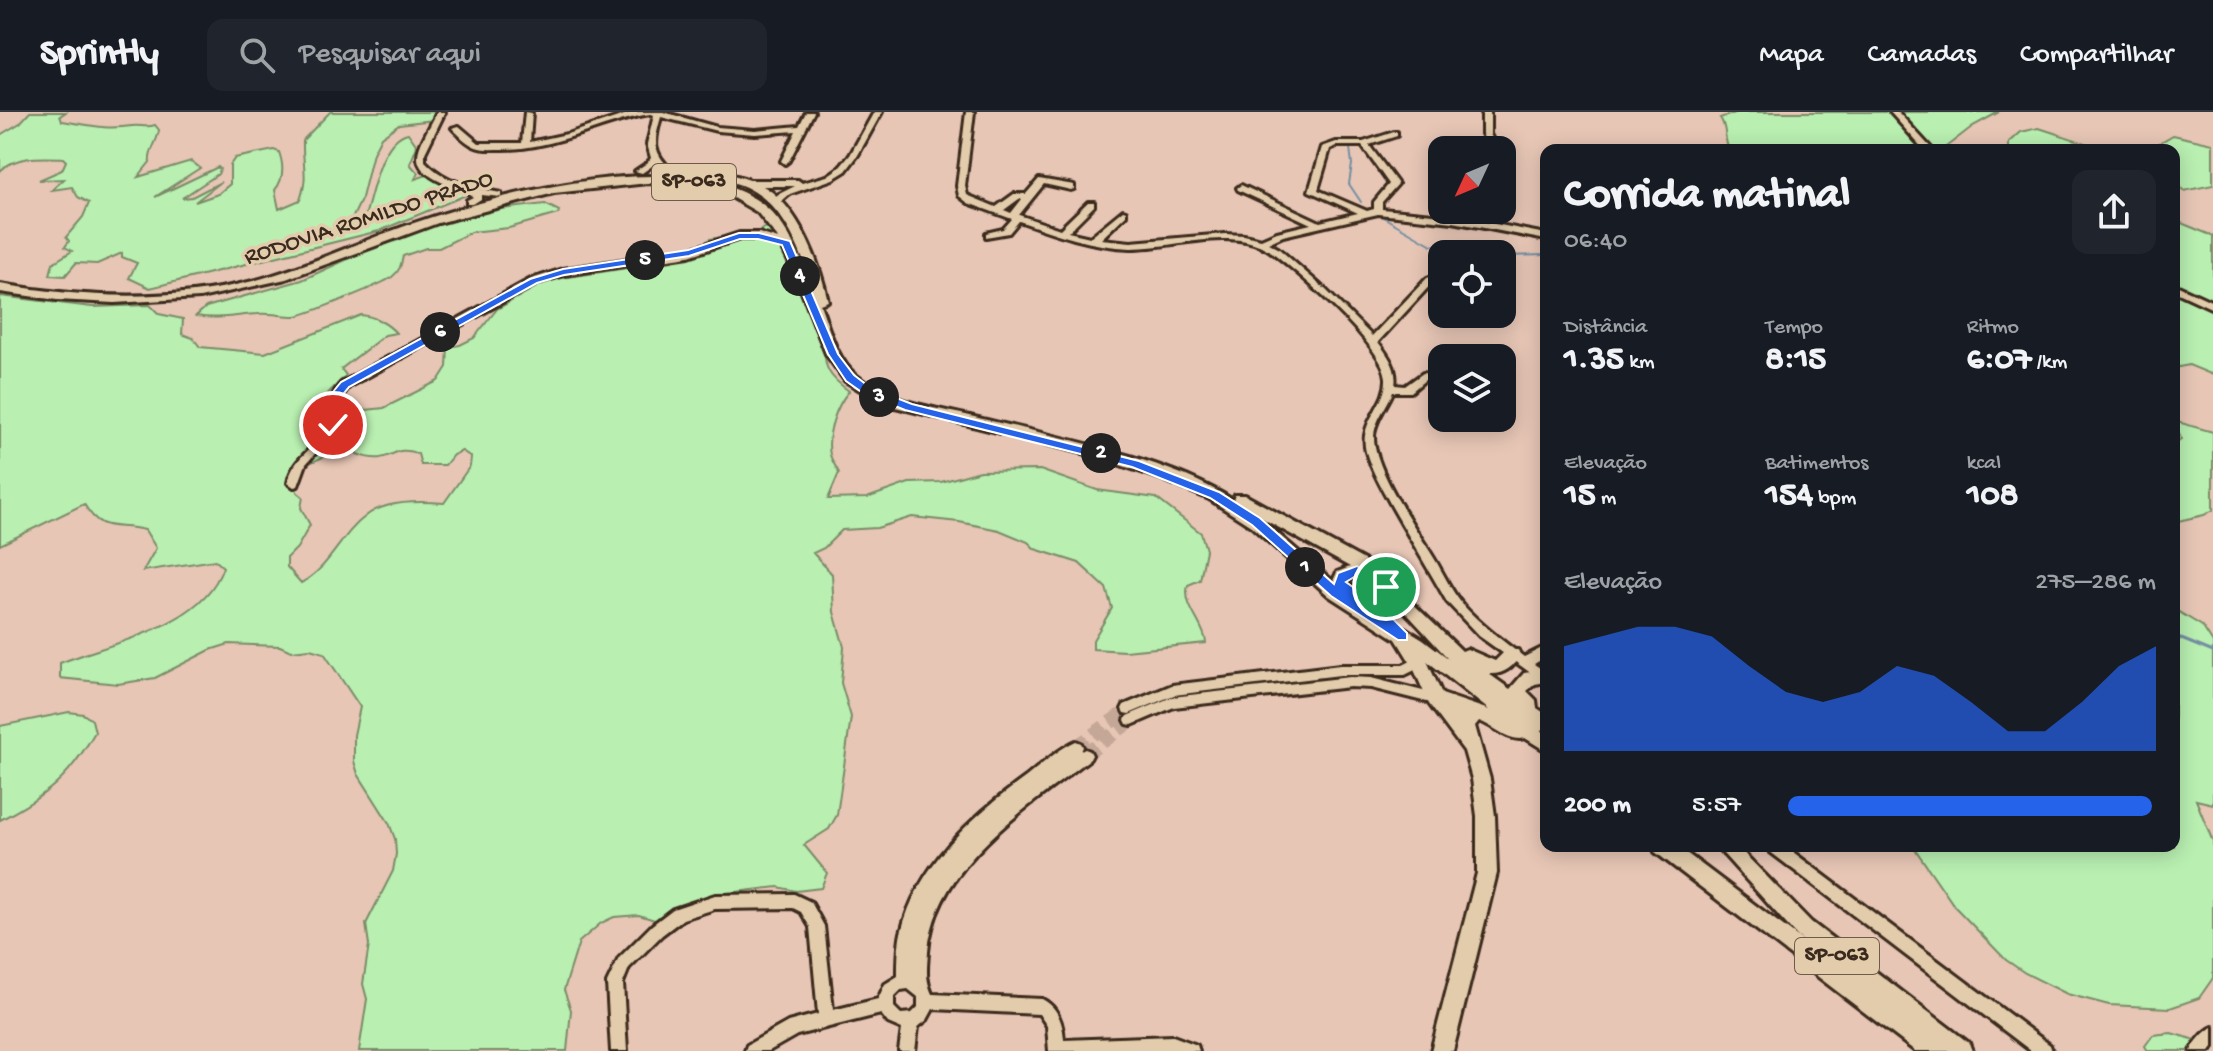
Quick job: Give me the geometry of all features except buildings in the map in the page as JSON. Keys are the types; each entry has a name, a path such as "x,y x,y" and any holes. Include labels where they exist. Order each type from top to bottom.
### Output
{"main road":[{"name":"RODOVIA ROMILDO PRADO","path":"0,280 99,292 197,290 281,273 405,226 470,196 498,195 639,171 668,170 719,176 746,183 776,203 803,250 822,301"},
{"name":"RODOVIA ROMILDO PRADO","path":"405,226 492,201 572,184 653,175 705,178 745,190 776,212 801,252 844,354 855,369 872,383 921,403 1105,446 1201,479 1343,553 1396,595 1468,668 1540,718"},
{"name":"RODOVIA ROMILDO PRADO","path":"0,288 62,296 138,299 228,290 305,270 405,230 463,212 549,192 632,180 688,181 730,191 763,210 786,243 833,354 859,385 888,401 1135,464 1214,495 1256,522 1335,592 1454,671 1540,739"},
{"path":"1473,749 1435,699 1419,662 1403,636 1378,612 1344,590 1340,582 1349,572 1362,572 1396,595 1451,644 1486,667 1500,668 1518,659"},
{"path":"1540,677 1530,678 1520,685 1518,692 1540,716"},
{"path":"1435,699 1509,726 1540,750"},
{"path":"1442,1051 1442,1040 1487,873 1486,816 1466,723 1477,713"},
{"path":"1670,852 1932,1051"},
{"name":"SP-063","path":"1685,852 1944,1051"},
{"name":"SP-063","path":"1731,852 1804,929 1961,1051"}],"street":[{"path":"441,112 419,158 430,171 470,196"},
{"path":"456,128 477,145 526,144 564,138 629,115 650,112 717,129 755,132 800,128"},
{"path":"659,112 650,143 655,158 668,170"},
{"path":"785,161 810,112"},
{"path":"776,203 783,194 836,175 849,162 878,112"},
{"path":"970,112 961,191 971,201 1109,244 1154,245 1229,237 1262,242 1275,250 1373,341 1390,368 1389,388 1371,425 1369,437 1369,447 1381,476 1451,599 1478,629 1540,674"},
{"path":"1486,112 1487,136"},
{"path":"1894,112 1923,144"},
{"path":"526,144 528,113"},
{"path":"1363,212 1312,188 1326,147 1364,144 1394,134"},
{"path":"1364,144 1394,184 1378,202 1378,211"},
{"path":"639,171 655,158"},
{"path":"746,183 781,185 805,182 849,162"},
{"path":"989,235 1006,231 1038,184 1045,180 1071,187"},
{"path":"1241,188 1320,225"},
{"path":"998,210 1017,196 1028,197"},
{"path":"1063,231 1091,204"},
{"path":"1262,242 1280,234 1363,212 1428,213"},
{"path":"1094,241 1123,213"},
{"path":"1495,224 1540,235"},
{"path":"294,483 301,461 329,433 333,425 335,397 345,385 534,281 563,272 689,253 739,236 759,236 786,243"},
{"path":"1373,341 1428,282"},
{"path":"2180,290 2213,306"},
{"path":"1389,388 1407,390 1416,379 1428,377"},
{"path":"1518,659 1540,653"},
{"path":"1419,662 1405,670 1340,670 1172,690 1126,717 1172,702 1335,683 1371,683 1435,699"},
{"path":"912,983 925,927 948,879 993,828 1083,748"},
{"path":"1782,852 2044,1051"},
{"path":"619,1051 614,995 615,983 624,963 678,914 715,902 794,901 806,907 817,926 826,1018"},
{"path":"912,983 927,1001 1042,1007 1052,1015 1057,1049 1173,1044 1191,1051"},
{"path":"912,983 893,987 886,1005 891,1017 911,1020 922,1013 927,1001"},
{"path":"753,1051 794,1028 886,1005"},
{"path":"907,1051 911,1020"},
{"path":"2199,1051 2213,1035"}],"green space":[{"path":"30,112 66,112 60,116 62,121 97,126 155,125 159,130 150,162 138,177 191,161 200,168 155,197 218,167 218,174 182,198 192,197 221,182 195,202 218,194 230,184 230,165 235,158 274,150 279,152 282,167 282,177 275,190 279,209 300,200 305,177 303,140 330,112 438,112 434,120 399,124 381,137 373,153 362,198 351,221 357,224 365,216 385,156 399,137 408,133 417,146 410,164 418,173 415,179 430,174 466,195 379,231 150,288 129,278 137,263 122,257 122,253 97,264 76,263 65,276 50,275 53,263 72,251 65,247 69,241 66,237 83,217 89,203 78,197 72,187 52,190 64,179 39,180 62,170 66,161 63,158 21,160 0,171 0,135 20,123"},
{"path":"1738,112 1999,112 1973,126 1950,144 1727,144 1720,118"},
{"path":"2039,128 2088,144 2009,144 2021,132"},
{"path":"2173,135 2213,144 2213,185 2184,191 2180,187 2180,144 2157,144"},
{"path":"545,204 559,211 558,214 509,228 471,232 439,248 426,248 403,256 397,272 386,281 301,315 196,316 206,307 302,280 403,234 474,212"},
{"path":"2180,222 2213,236 2213,375 2189,365 2180,367"},
{"path":"772,224 826,342 828,371 849,391 836,412 831,429 830,455 839,473 828,499 867,498 909,483 941,482 980,471 1040,470 1097,490 1156,498 1201,533 1206,550 1200,580 1188,585 1187,593 1206,643 1125,651 1093,649 1093,640 1112,608 1106,588 1079,563 1035,549 1028,542 999,530 912,517 877,528 842,530 824,548 813,553 832,574 834,612 844,647 841,683 851,717 837,815 829,829 804,845 827,873 821,888 796,891 778,887 711,895 667,924 639,915 614,917 601,923 579,942 564,990 571,1010 567,1051 359,1051 367,999 363,984 369,945 366,924 393,871 396,854 389,823 358,774 354,761 354,735 360,707 324,653 310,649 291,651 280,646 229,644 210,650 155,678 118,684 60,678 60,663 154,630 176,618 196,604 212,587 223,567 215,560 143,571 156,548 145,530 103,524 84,504 0,545 0,296 92,307 150,305 159,314 183,319 182,334 193,338 200,347 265,353 361,315 376,319 396,333 385,335 341,369 346,375 326,395 320,406 322,418 332,431 334,441 349,423 348,412 384,408 438,381 447,367 448,347 474,338 497,309 549,280 672,261 696,250 710,239 757,232","holes":["354,446 357,454 369,458 409,451 418,454 421,465 445,465 453,455 462,451 471,457 470,466 444,503 393,504 366,516 320,569 301,583 287,567 287,558 297,548 310,525 301,508 303,497 297,492 296,485 307,464"]},
{"path":"2180,423 2213,432 2213,510 2180,521 2180,440"},
{"path":"2180,613 2202,626 2213,643 2213,804 2196,800 2213,842 2213,978 2199,998 2170,1008 2109,1005 2067,994 2006,960 1955,907 1917,852 2180,852"},
{"path":"69,712 83,714 92,720 95,732 85,748 55,784 31,803 0,820 0,726"},
{"path":"2171,1033 2213,1045 2213,1051 2148,1051 2145,1046 2153,1035"}],"waterway":[{"path":"1349,140 1352,164 1349,184 1361,202"},
{"path":"1383,217 1428,243"},
{"path":"1516,256 1540,255"},
{"path":"2180,638 2213,652"}],"tunnel":[{"path":"1076,747 1129,709"},
{"path":"1085,755 1132,720"}],"route":[{"path":"333,425 335,397 345,385 534,281 563,272 689,253 739,236 759,236 786,243 833,354 850,378 867,390 909,407 1090,450 1167,475 1214,495 1256,522 1335,592 1403,636 1378,612 1344,590 1340,582 1349,572 1357,571 1386,587"}]}
